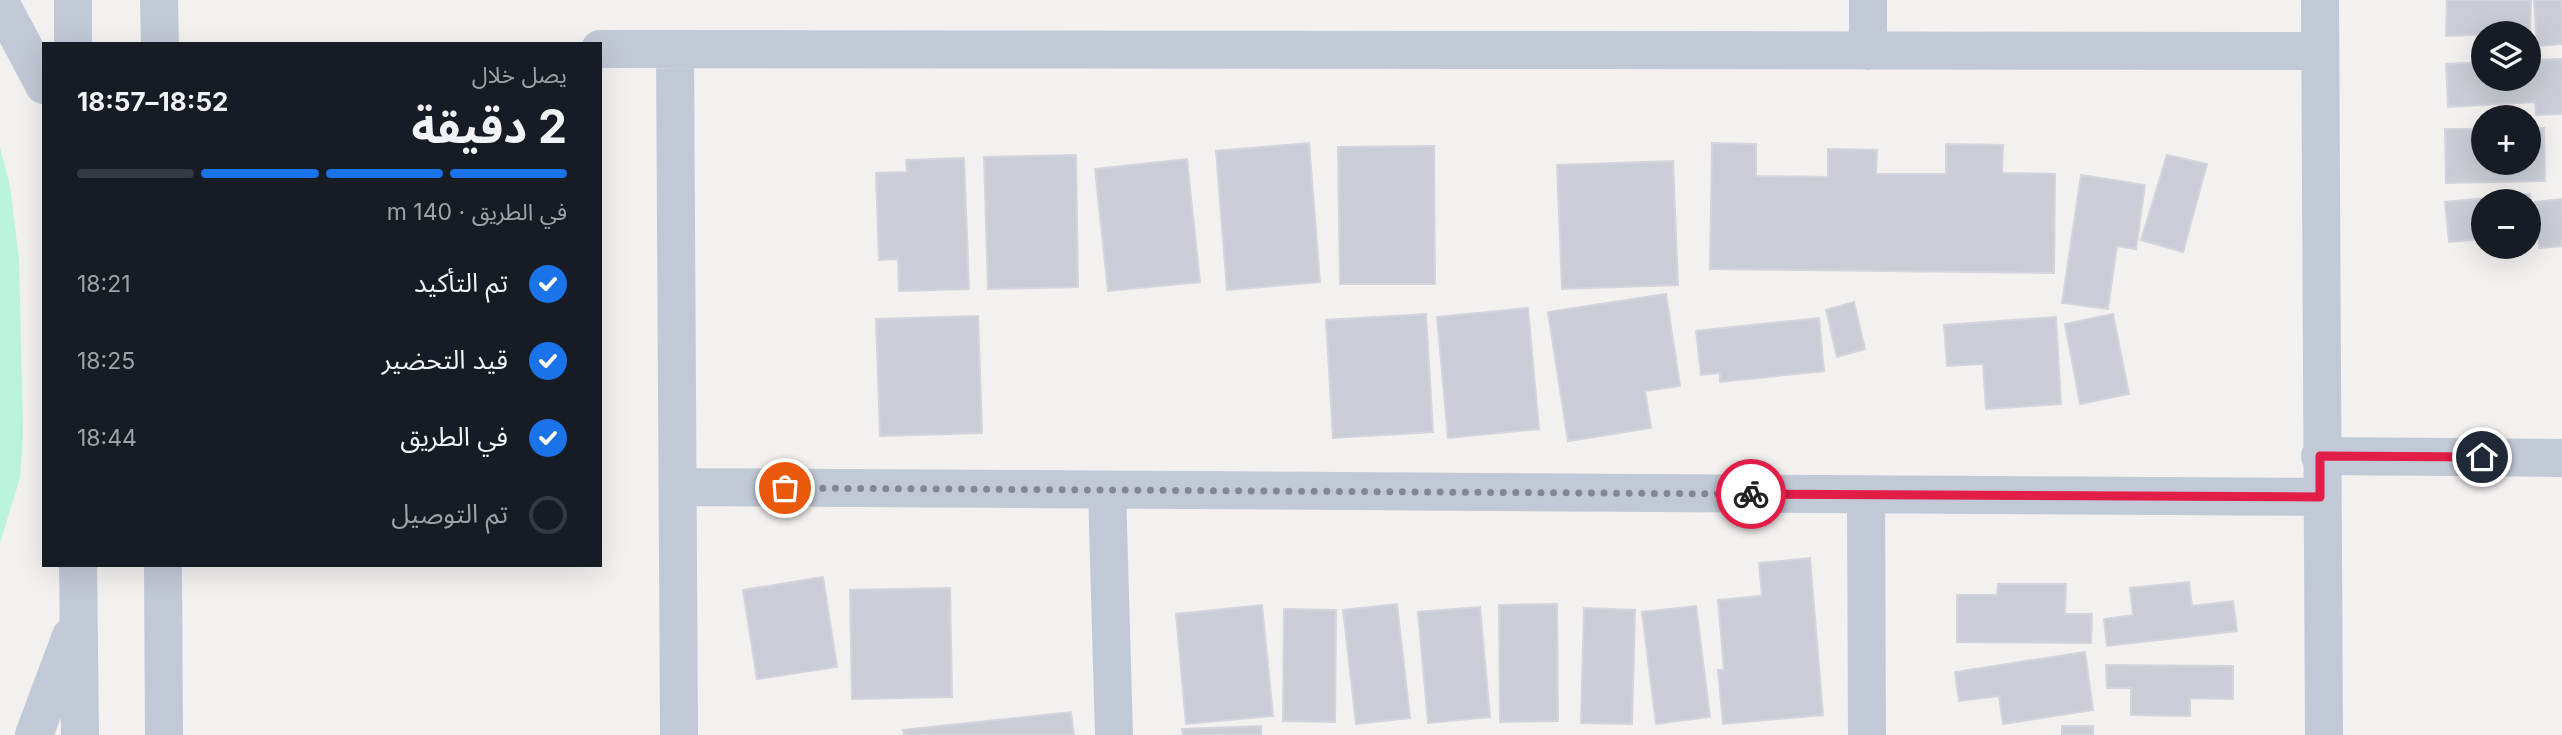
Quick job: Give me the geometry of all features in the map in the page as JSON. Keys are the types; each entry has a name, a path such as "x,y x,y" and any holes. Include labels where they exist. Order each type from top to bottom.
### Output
{"street":[{"path":"73,0 73,42"},
{"path":"159,0 160,42"},
{"path":"1868,0 1868,51"},
{"path":"2320,0 2320,497 2324,735"},
{"path":"0,2 42,81"},
{"path":"602,49 2320,51"},
{"path":"675,49 679,735"},
{"path":"2320,456 2562,457"},
{"path":"678,488 2320,497"},
{"path":"1107,490 1114,735"},
{"path":"1866,495 1867,735"},
{"path":"78,567 80,735"},
{"path":"163,567 164,735"},
{"path":"34,735 79,615"}],"green space":[{"path":"0,147 10,186 19,259 23,433 20,478 0,543"}],"building":[{"path":"2447,0 2531,0 2530,21 2471,21 2471,35 2446,36"},
{"path":"2534,0 2562,0 2562,44 2541,46 2541,21 2535,21"},
{"path":"2562,59 2562,114 2541,115 2541,105 2535,105 2535,102 2448,107 2446,64 2471,63 2471,91 2541,91 2541,60"},
{"path":"2541,128 2544,128 2545,181 2446,183 2445,129 2471,129 2471,175 2541,175"},
{"path":"1309,143 1320,282 1227,290 1216,151"},
{"path":"1712,143 1756,144 1756,176 1828,177 1828,149 1877,150 1876,174 1946,174 1946,144 2003,145 2002,173 2055,174 2054,273 1710,269"},
{"path":"1434,146 1435,284 1340,284 1338,147"},
{"path":"1076,155 1078,287 988,289 984,157"},
{"path":"2167,155 2207,164 2183,252 2141,240"},
{"path":"964,158 969,289 899,291 898,259 879,260 876,173 907,172 906,160"},
{"path":"1187,159 1200,282 1108,291 1095,169"},
{"path":"1673,161 1678,285 1562,289 1557,165"},
{"path":"2081,175 2145,185 2136,249 2117,246 2108,309 2062,303"},
{"path":"2562,199 2562,246 2541,248 2541,201"},
{"path":"2471,200 2471,240 2449,242 2445,202"},
{"path":"1666,294 1680,386 1645,391 1651,428 1568,441 1548,312"},
{"path":"1854,302 1865,349 1837,357 1826,310"},
{"path":"1528,308 1539,429 1448,438 1437,317"},
{"path":"1426,314 1433,432 1333,438 1326,320"},
{"path":"2113,314 2129,394 2080,404 2065,324"},
{"path":"978,316 982,433 880,436 876,319"},
{"path":"2056,317 2061,404 1986,409 1983,364 1947,366 1944,325"},
{"path":"1819,318 1824,371 1720,382 1720,373 1701,375 1696,331"},
{"path":"1810,558 1823,715 1723,724 1718,670 1724,670 1718,600 1762,596 1759,563"},
{"path":"823,577 837,667 757,679 743,590"},
{"path":"2189,582 2192,606 2233,601 2237,631 2107,646 2104,619 2133,615 2130,588"},
{"path":"1998,584 2066,584 2065,614 2092,614 2091,643 1957,642 1957,595 1997,595"},
{"path":"950,588 952,697 852,699 850,590"},
{"path":"1397,604 1410,718 1356,724 1343,610"},
{"path":"1557,604 1558,721 1500,722 1499,605"},
{"path":"1262,605 1273,716 1186,724 1176,614"},
{"path":"1696,606 1710,717 1656,724 1642,612"},
{"path":"1480,607 1490,717 1428,723 1418,612"},
{"path":"1584,608 1635,610 1632,724 1581,723"},
{"path":"1284,609 1336,610 1335,722 1283,721"},
{"path":"2085,652 2093,710 2003,724 1999,696 1959,701 1955,672"},
{"path":"2106,665 2233,666 2233,699 2190,698 2190,716 2131,715 2131,688 2107,688"},
{"path":"1071,712 1074,735 904,735 903,730"},
{"path":"1261,726 1261,735 1183,735 1182,729"},
{"path":"2062,726 2093,726 2093,735 2062,735"}],"way so far":[{"path":"785,488 1751,494"}],"route":[{"path":"1751,494 2320,497 2320,456 2482,457"}]}
